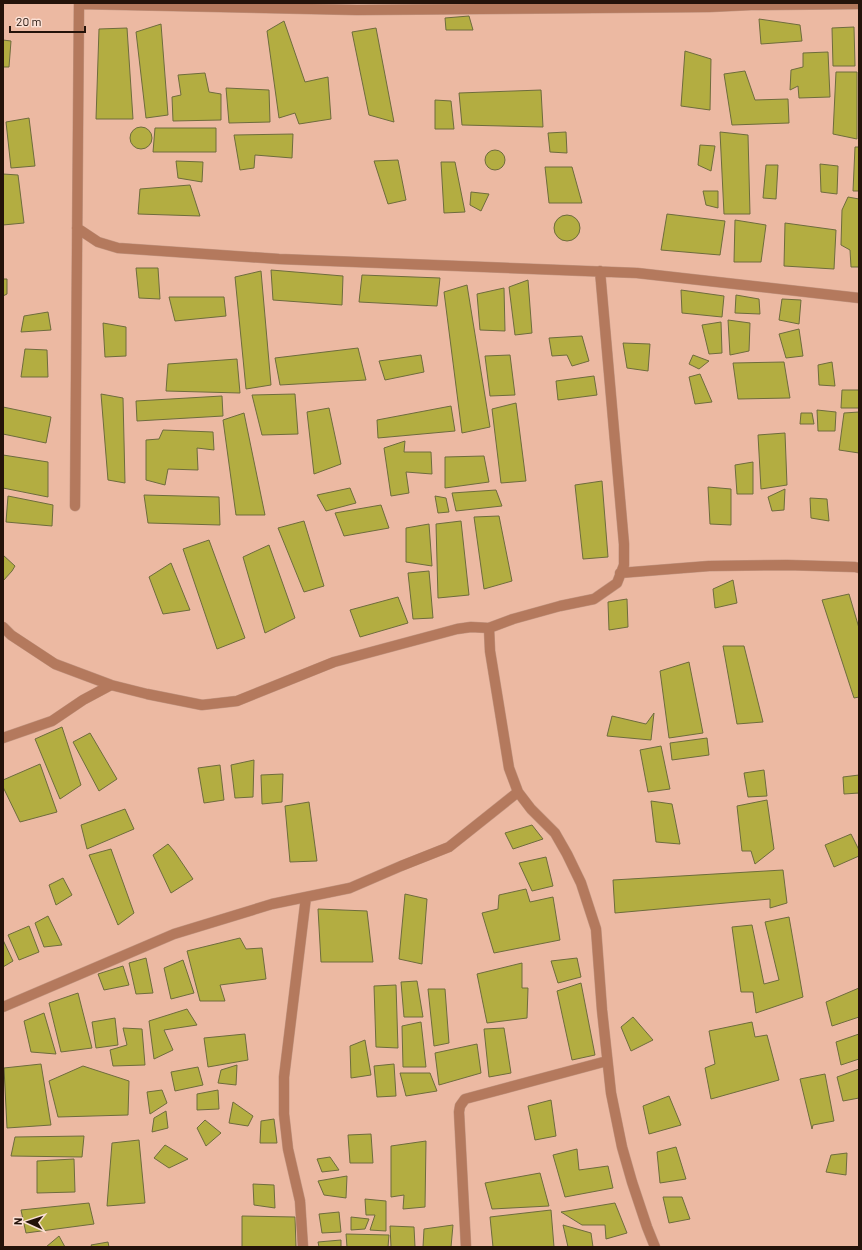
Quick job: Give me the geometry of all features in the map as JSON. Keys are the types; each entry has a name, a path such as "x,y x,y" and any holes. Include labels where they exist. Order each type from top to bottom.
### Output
{"street":[{"path":"75,506 79,3 357,6 709,7 751,4 859,4"},
{"path":"77,228 98,242 118,248 279,259 637,273 859,298"},
{"path":"3,627 11,635 55,664 111,685 147,694 202,704 237,701 334,662 457,629 471,627 489,628 513,619 560,606 594,599 616,583 624,565 624,544 600,271"},
{"path":"620,573 709,566 787,565 859,568"},
{"path":"489,628 490,651 509,768 518,792 531,809 554,833 567,854 580,883 596,929 610,1093 622,1147 642,1212 655,1247"},
{"path":"3,738 52,721 84,700 111,685"},
{"path":"3,1007 174,934 272,904 350,888 449,847 518,792"},
{"path":"303,1247 300,1200 288,1149 284,1106 284,1077 306,897"},
{"path":"466,1247 459,1112 460,1106 465,1099 607,1061"}],"building":[{"path":"469,16 473,30 446,30 445,18"},
{"path":"759,19 800,25 802,41 761,44"},
{"path":"284,21 305,82 328,77 331,119 299,124 295,113 279,118 267,31"},
{"path":"161,24 168,115 146,118 136,32"},
{"path":"854,27 855,66 833,66 832,28"},
{"path":"127,28 133,119 96,119 99,29"},
{"path":"376,28 394,122 369,115 352,32"},
{"path":"3,40 11,41 9,67 3,67"},
{"path":"685,51 711,59 710,110 681,106"},
{"path":"828,52 830,97 799,98 798,86 790,90 791,70 803,67 803,53"},
{"path":"745,71 755,100 788,99 789,123 732,125 724,74"},
{"path":"836,72 857,72 857,139 833,134"},
{"path":"205,73 209,92 221,94 221,120 173,121 172,97 181,95 178,75"},
{"path":"226,88 269,90 270,122 229,123"},
{"path":"541,90 543,127 462,125 459,93"},
{"path":"435,100 451,101 454,129 435,129"},
{"path":"29,118 35,166 11,168 6,122"},
{"path":"141,127 149,130 152,138 149,146 141,149 133,146 130,138 133,130"},
{"path":"155,128 216,128 216,152 153,152"},
{"path":"566,132 567,153 550,152 548,133"},
{"path":"720,132 748,135 750,214 724,214"},
{"path":"293,134 292,158 255,155 254,168 240,170 234,135"},
{"path":"700,145 715,146 711,171 698,165"},
{"path":"855,147 859,147 859,191 853,191"},
{"path":"495,150 502,153 505,160 502,167 495,170 488,167 485,160 488,153"},
{"path":"398,160 406,200 388,204 374,161"},
{"path":"176,161 203,162 202,182 178,178"},
{"path":"441,162 455,162 465,212 444,213"},
{"path":"820,164 838,166 837,194 821,192"},
{"path":"766,165 778,165 776,199 763,198"},
{"path":"545,167 572,167 582,203 549,203"},
{"path":"3,174 18,175 24,223 3,225"},
{"path":"190,185 200,216 138,214 140,189"},
{"path":"703,191 718,191 718,208 706,205"},
{"path":"471,192 489,194 481,211 470,205"},
{"path":"848,197 859,199 859,267 851,267 850,250 841,245 842,210"},
{"path":"667,214 725,221 720,255 661,250"},
{"path":"567,215 576,219 580,228 576,237 567,241 558,237 554,228 558,219"},
{"path":"735,220 766,225 761,262 734,262"},
{"path":"785,223 836,230 834,269 784,266"},
{"path":"136,268 158,268 160,299 139,298"},
{"path":"271,270 343,276 342,305 273,300"},
{"path":"261,271 271,385 246,389 235,277"},
{"path":"362,275 440,278 437,306 359,302"},
{"path":"3,279 7,279 7,294 3,296"},
{"path":"528,280 532,333 515,335 509,287"},
{"path":"467,285 490,427 462,433 444,292"},
{"path":"504,288 505,331 480,330 477,294"},
{"path":"681,290 724,296 722,317 682,313"},
{"path":"736,295 759,299 760,314 735,313"},
{"path":"169,297 224,297 226,316 175,321"},
{"path":"782,299 801,300 799,324 779,320"},
{"path":"48,312 51,330 21,332 24,316"},
{"path":"728,320 750,323 749,351 730,355"},
{"path":"721,322 722,353 709,354 702,325"},
{"path":"103,323 126,327 126,356 105,357"},
{"path":"799,329 803,356 786,358 779,334"},
{"path":"582,336 589,361 572,366 567,355 552,356 549,338"},
{"path":"623,343 650,344 648,371 627,368"},
{"path":"358,348 366,380 280,385 275,358"},
{"path":"25,349 47,350 48,377 21,377"},
{"path":"421,355 424,372 385,380 379,361"},
{"path":"510,355 515,395 490,396 485,356"},
{"path":"693,355 709,361 699,369 689,364"},
{"path":"237,359 240,393 166,391 168,364"},
{"path":"784,362 790,398 738,399 733,363"},
{"path":"832,362 835,386 819,385 818,365"},
{"path":"700,374 712,402 695,404 689,377"},
{"path":"594,376 597,395 558,400 556,381"},
{"path":"842,390 859,390 859,408 841,408"},
{"path":"101,394 123,398 125,483 108,480"},
{"path":"295,394 298,434 262,435 252,395"},
{"path":"222,396 223,416 137,421 136,401"},
{"path":"516,403 526,481 501,483 492,409"},
{"path":"451,406 455,431 378,438 377,420"},
{"path":"3,407 51,417 46,443 3,434"},
{"path":"329,408 341,464 314,474 307,412"},
{"path":"817,410 836,412 835,431 818,431"},
{"path":"859,412 859,453 839,450 844,413"},
{"path":"244,413 265,515 236,515 223,420"},
{"path":"801,413 812,413 814,424 800,424"},
{"path":"163,430 213,432 214,450 197,448 198,470 168,469 165,485 146,480 146,440 159,439"},
{"path":"785,433 787,485 761,489 758,435"},
{"path":"405,441 404,452 431,452 432,474 406,472 409,493 391,496 384,448"},
{"path":"3,455 48,462 48,497 3,488"},
{"path":"484,456 489,482 445,488 445,457"},
{"path":"753,462 753,494 737,494 735,465"},
{"path":"602,481 608,557 583,559 575,485"},
{"path":"708,487 731,489 731,525 710,524"},
{"path":"350,488 356,503 326,511 317,495"},
{"path":"785,489 784,510 772,511 768,497"},
{"path":"496,490 502,506 456,511 452,493"},
{"path":"144,495 219,497 220,525 148,523"},
{"path":"8,496 53,505 52,526 6,522"},
{"path":"435,496 446,498 449,512 438,513"},
{"path":"810,498 827,499 829,521 811,518"},
{"path":"381,505 389,528 344,536 335,513"},
{"path":"499,516 512,581 484,589 474,517"},
{"path":"304,521 324,586 304,592 278,528"},
{"path":"461,521 469,595 438,598 436,524"},
{"path":"429,524 432,566 406,562 406,528"},
{"path":"209,540 245,638 217,649 183,549"},
{"path":"269,545 295,618 265,633 243,557"},
{"path":"3,555 15,566 3,581"},
{"path":"171,563 190,610 163,614 149,577"},
{"path":"429,571 433,618 413,619 408,573"},
{"path":"733,580 737,603 715,608 713,589"},
{"path":"849,594 859,628 859,697 854,698 822,600"},
{"path":"398,597 408,623 360,637 350,610"},
{"path":"627,599 628,627 609,630 608,602"},
{"path":"723,646 744,646 763,722 737,724"},
{"path":"689,662 703,733 669,738 660,671"},
{"path":"654,713 651,740 607,736 612,716 646,724"},
{"path":"62,727 81,785 60,799 35,739"},
{"path":"90,733 117,779 99,791 73,742"},
{"path":"707,738 709,755 672,760 670,743"},
{"path":"661,746 670,789 648,792 640,750"},
{"path":"254,760 253,797 235,798 231,765"},
{"path":"40,764 57,812 20,822 3,787 3,780"},
{"path":"220,765 224,800 204,803 198,768"},
{"path":"764,770 767,796 748,797 744,773"},
{"path":"283,774 282,802 262,804 261,775"},
{"path":"859,775 859,793 844,794 843,777"},
{"path":"767,800 774,849 755,864 751,851 742,851 737,806"},
{"path":"651,801 672,804 680,844 656,842"},
{"path":"309,802 317,861 290,862 285,806"},
{"path":"125,809 134,829 87,849 81,825"},
{"path":"532,825 543,839 513,849 505,833"},
{"path":"851,834 859,850 859,856 834,867 825,845"},
{"path":"168,844 193,879 171,893 153,855"},
{"path":"111,849 134,913 118,925 89,855"},
{"path":"546,857 553,886 532,891 519,863"},
{"path":"783,870 787,903 770,908 770,899 615,913 613,880"},
{"path":"63,878 72,895 56,905 49,885"},
{"path":"526,889 530,902 553,897 560,940 494,953 482,913 498,909 499,895"},
{"path":"405,894 427,899 422,964 399,959"},
{"path":"318,909 367,911 373,962 321,962"},
{"path":"48,916 62,945 44,947 35,923"},
{"path":"789,917 803,997 756,1013 753,992 741,992 732,927 752,925 764,984 779,980 765,922"},
{"path":"29,926 39,952 19,960 8,935"},
{"path":"240,938 246,949 262,948 266,979 220,985 225,1001 200,1001 187,951"},
{"path":"3,940 13,961 3,967"},
{"path":"146,958 153,993 136,994 129,963"},
{"path":"577,958 581,977 558,983 551,961"},
{"path":"183,960 194,993 171,999 164,968"},
{"path":"522,963 522,988 528,988 527,1018 487,1023 477,974"},
{"path":"123,966 129,985 104,990 98,974"},
{"path":"417,981 423,1017 404,1017 401,982"},
{"path":"581,983 595,1055 572,1060 557,991"},
{"path":"396,985 398,1048 376,1047 374,986"},
{"path":"859,988 859,1017 832,1026 826,1002"},
{"path":"428,989 445,989 449,1043 434,1046"},
{"path":"78,993 92,1048 61,1052 49,1003"},
{"path":"187,1009 197,1025 164,1030 173,1050 154,1059 149,1021"},
{"path":"44,1013 56,1054 31,1052 24,1021"},
{"path":"633,1017 653,1040 631,1051 621,1027"},
{"path":"115,1018 118,1045 96,1048 92,1022"},
{"path":"421,1022 426,1067 403,1067 402,1026"},
{"path":"752,1022 755,1037 767,1035 779,1080 711,1099 705,1068 715,1064 709,1031"},
{"path":"123,1028 142,1029 145,1065 113,1066 110,1050 127,1045"},
{"path":"504,1028 511,1073 489,1077 484,1029"},
{"path":"245,1034 248,1060 208,1067 204,1038"},
{"path":"859,1034 859,1059 841,1065 836,1042"},
{"path":"365,1040 371,1075 351,1078 350,1046"},
{"path":"477,1044 481,1073 439,1085 435,1053"},
{"path":"41,1064 51,1125 7,1128 4,1068"},
{"path":"394,1064 396,1096 377,1097 374,1066"},
{"path":"237,1065 236,1085 218,1083 221,1070"},
{"path":"83,1066 129,1081 128,1115 58,1117 49,1081"},
{"path":"198,1067 203,1085 175,1091 171,1072"},
{"path":"859,1069 859,1098 843,1101 837,1077"},
{"path":"400,1073 430,1073 437,1091 406,1096"},
{"path":"825,1074 834,1121 813,1125 812,1129 800,1079"},
{"path":"162,1090 167,1103 150,1114 147,1092"},
{"path":"218,1090 219,1109 197,1110 197,1094"},
{"path":"669,1096 681,1125 649,1134 643,1106"},
{"path":"551,1100 556,1136 535,1140 528,1106"},
{"path":"233,1102 253,1116 248,1126 229,1123"},
{"path":"166,1111 168,1128 152,1132 154,1118"},
{"path":"274,1119 277,1143 260,1143 261,1121"},
{"path":"205,1120 221,1133 206,1146 197,1128"},
{"path":"371,1134 373,1163 350,1163 348,1135"},
{"path":"84,1136 82,1157 11,1156 15,1137"},
{"path":"139,1140 145,1203 107,1206 112,1143"},
{"path":"426,1141 425,1207 403,1209 404,1195 391,1197 391,1146"},
{"path":"165,1145 188,1159 169,1168 154,1158"},
{"path":"676,1147 686,1179 660,1183 657,1152"},
{"path":"577,1149 579,1170 608,1166 613,1188 565,1197 553,1155"},
{"path":"847,1153 846,1175 826,1172 831,1155"},
{"path":"330,1157 339,1170 322,1172 317,1159"},
{"path":"74,1159 75,1192 37,1193 37,1161"},
{"path":"540,1173 549,1206 492,1209 485,1183"},
{"path":"347,1176 346,1198 324,1195 318,1181"},
{"path":"253,1184 274,1185 275,1208 254,1205"},
{"path":"663,1197 682,1197 690,1219 669,1223"},
{"path":"365,1199 386,1201 386,1231 370,1230 375,1215 366,1215"},
{"path":"89,1203 94,1224 26,1233 21,1210"},
{"path":"615,1203 627,1233 606,1239 605,1225 582,1225 561,1212"},
{"path":"551,1210 554,1247 493,1247 490,1217"},
{"path":"339,1212 341,1232 322,1233 319,1214"},
{"path":"242,1216 295,1217 296,1247 242,1247"},
{"path":"351,1217 369,1219 365,1229 351,1230"},
{"path":"453,1225 451,1247 423,1247 424,1229"},
{"path":"563,1225 591,1233 593,1247 568,1247"},
{"path":"390,1226 414,1227 415,1247 391,1247"},
{"path":"346,1234 389,1235 388,1247 347,1247"},
{"path":"59,1236 65,1247 46,1247"},
{"path":"341,1240 341,1247 319,1247 318,1242"},
{"path":"108,1242 109,1247 92,1247 91,1245"}]}
